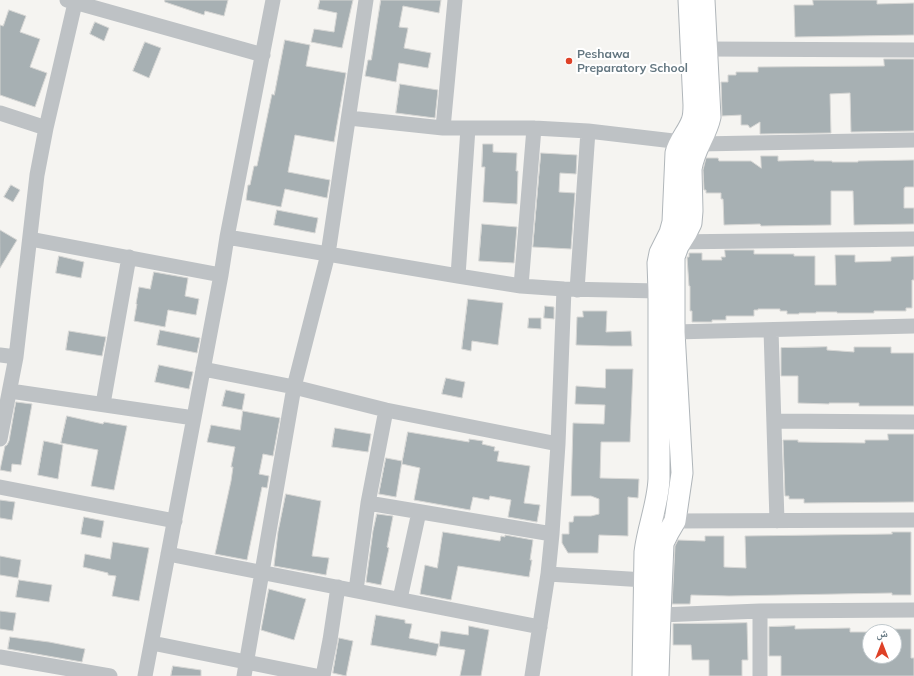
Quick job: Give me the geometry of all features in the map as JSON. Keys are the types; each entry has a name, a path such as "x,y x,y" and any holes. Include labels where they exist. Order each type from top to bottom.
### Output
{"street":[{"path":"146,676 227,237 273,0"},
{"path":"245,669 294,387 328,254 366,0"},
{"path":"443,128 455,0"},
{"path":"643,676 646,544 658,496 659,484 658,263 660,253 686,233 691,223 692,211 691,169 694,156 690,143 690,126 694,116 694,105 689,0"},
{"path":"690,143 707,127 710,117 704,0"},
{"path":"0,439 16,357 37,175 71,1 262,55"},
{"path":"707,49 914,50"},
{"path":"0,112 46,128"},
{"path":"349,118 443,128 534,128 588,131 690,143 914,140"},
{"path":"458,276 468,128"},
{"path":"520,286 534,128"},
{"path":"532,676 548,574 571,290 588,131"},
{"path":"227,237 520,286 571,290 659,291"},
{"path":"30,239 221,275"},
{"path":"673,242 914,239"},
{"path":"658,676 663,543 675,521 682,473 674,332 674,257 676,251 673,242"},
{"path":"104,404 129,257"},
{"path":"674,332 914,326"},
{"path":"771,330 777,521"},
{"path":"0,355 16,357"},
{"path":"203,369 294,387 386,410 558,444"},
{"path":"10,391 194,418"},
{"path":"356,590 368,503 386,410"},
{"path":"774,421 914,422"},
{"path":"0,488 175,521"},
{"path":"368,503 552,534"},
{"path":"400,600 419,512"},
{"path":"652,522 914,520"},
{"path":"168,554 540,627"},
{"path":"548,574 645,580"},
{"path":"323,676 338,587"},
{"path":"660,615 914,610"},
{"path":"760,612 760,676"},
{"path":"152,644 245,669 316,676"},
{"path":"0,657 110,676"}],"building":[{"path":"165,0 228,0 224,16 205,11 204,15 165,2"},
{"path":"320,0 353,0 342,48 311,42 314,29 334,32 337,13 318,9"},
{"path":"381,0 441,0 439,13 403,6 399,27 408,28 404,48 431,53 428,68 399,63 396,82 365,76 368,60 371,60"},
{"path":"813,0 877,0 877,4 914,3 914,35 795,37 794,5 813,5"},
{"path":"9,10 26,16 20,32 40,39 30,67 47,73 35,107 0,95 0,25 3,26"},
{"path":"95,22 109,28 104,41 90,34"},
{"path":"285,40 310,45 306,66 346,73 334,142 295,135 288,172 330,180 327,198 285,189 281,207 246,200 248,185 250,185 254,166 257,166"},
{"path":"145,42 161,48 149,78 133,71"},
{"path":"884,59 914,59 914,131 851,132 850,93 830,94 831,133 760,134 760,122 750,128 748,125 741,125 741,115 722,116 721,82 728,82 728,75 736,75 736,72 758,72 758,67 884,66"},
{"path":"400,84 438,90 435,118 396,113"},
{"path":"483,144 493,144 493,152 517,153 517,204 483,202 485,167 482,167"},
{"path":"541,153 577,155 576,174 560,173 559,192 575,193 571,249 533,247"},
{"path":"761,156 778,156 778,161 814,160 858,162 914,160 914,187 904,188 904,208 914,208 914,224 854,225 853,191 831,191 831,225 724,225 723,199 721,199 721,193 706,193 706,190 704,190 703,170 706,158 718,158 719,161 751,161 761,168"},
{"path":"11,185 20,190 13,202 4,197"},
{"path":"277,210 318,218 315,233 274,225"},
{"path":"482,224 517,227 514,263 479,261"},
{"path":"0,230 17,240 0,268"},
{"path":"725,250 754,250 754,254 794,254 794,256 815,256 815,285 836,285 835,255 855,255 855,262 891,261 891,257 914,256 912,308 906,308 906,311 874,311 874,313 816,312 799,314 787,314 787,311 780,311 780,309 758,309 754,310 754,316 726,316 726,320 692,322 687,257 689,257 689,253 702,253 702,260 722,260 721,257 725,257"},
{"path":"59,256 84,262 81,278 56,273"},
{"path":"154,272 188,278 185,296 199,299 196,315 168,310 165,327 134,321 139,287 150,289"},
{"path":"468,299 503,303 498,345 472,341 471,351 462,349"},
{"path":"545,306 554,307 554,319 544,318"},
{"path":"583,311 607,311 606,332 631,331 632,346 576,345 577,317 583,317"},
{"path":"529,318 541,318 541,329 528,328"},
{"path":"160,330 200,338 197,353 157,345"},
{"path":"69,331 106,337 102,356 66,350"},
{"path":"827,347 827,350 854,352 854,347 891,347 891,353 914,353 914,406 859,406 859,403 798,403 798,376 781,376 781,348"},
{"path":"159,365 193,372 189,389 155,382"},
{"path":"606,369 633,369 630,442 601,442 600,478 639,479 638,498 628,497 628,536 599,535 598,553 568,553 562,543 562,534 569,534 569,522 573,522 574,516 591,516 599,514 599,499 591,496 571,496 573,423 604,424 605,405 575,404 576,386 605,388"},
{"path":"446,378 465,382 462,398 442,394"},
{"path":"226,390 245,394 242,410 222,406"},
{"path":"16,402 32,404 21,465 12,464 11,472 0,470 5,446 9,441"},
{"path":"243,411 280,418 273,456 263,454 259,474 269,476 267,488 262,487 247,560 215,554 231,481 233,467 231,467 235,447 207,442 211,425 240,430"},
{"path":"67,416 103,424 104,422 127,426 114,490 91,486 98,450 61,443"},
{"path":"335,428 371,434 368,452 332,447"},
{"path":"408,432 469,442 469,439 483,441 482,444 495,447 494,451 499,451 497,461 530,466 524,503 540,505 537,522 508,517 511,500 490,496 489,500 473,497 470,510 414,500 420,468 402,464"},
{"path":"888,434 914,434 914,502 804,503 804,499 789,499 789,496 785,496 783,440 798,440 798,442 865,443 865,440 888,440"},
{"path":"44,441 63,445 58,479 38,475"},
{"path":"386,458 402,461 396,497 379,494"},
{"path":"286,494 321,501 312,556 329,558 326,575 274,566 278,532"},
{"path":"0,500 15,502 12,520 0,518"},
{"path":"377,514 393,516 387,547 389,548 381,585 366,582 373,531"},
{"path":"84,517 104,521 101,538 81,534"},
{"path":"443,532 500,541 501,536 505,537 505,535 533,540 529,577 458,566 451,600 420,594 425,565 437,568"},
{"path":"892,532 911,532 911,595 892,595 892,593 729,596 691,595 690,604 672,604 675,546 678,540 705,541 705,536 724,536 724,567 746,568 745,536 892,534"},
{"path":"113,542 149,548 139,601 112,596 116,576 83,567 85,554 110,559"},
{"path":"0,556 21,560 18,578 0,575"},
{"path":"19,580 52,585 49,602 16,597"},
{"path":"269,589 306,599 294,640 261,630"},
{"path":"0,611 16,613 13,631 0,629"},
{"path":"376,615 405,620 405,623 412,624 409,638 439,644 436,656 371,645"},
{"path":"747,623 748,660 742,660 742,676 709,676 709,660 692,660 691,645 673,645 673,624"},
{"path":"469,626 489,630 481,676 460,676 465,650 439,646 441,631 468,635"},
{"path":"795,626 795,629 850,628 850,632 862,632 862,664 902,664 902,629 911,629 911,658 914,658 914,676 781,676 781,656 769,656 769,627"},
{"path":"10,637 49,642 85,649 82,662 8,649"},
{"path":"339,638 353,641 346,676 333,673"},
{"path":"173,666 201,670 201,676 171,676"}],"place":[{"name":"Peshawa Preparatory School","path":"569,61"}]}
